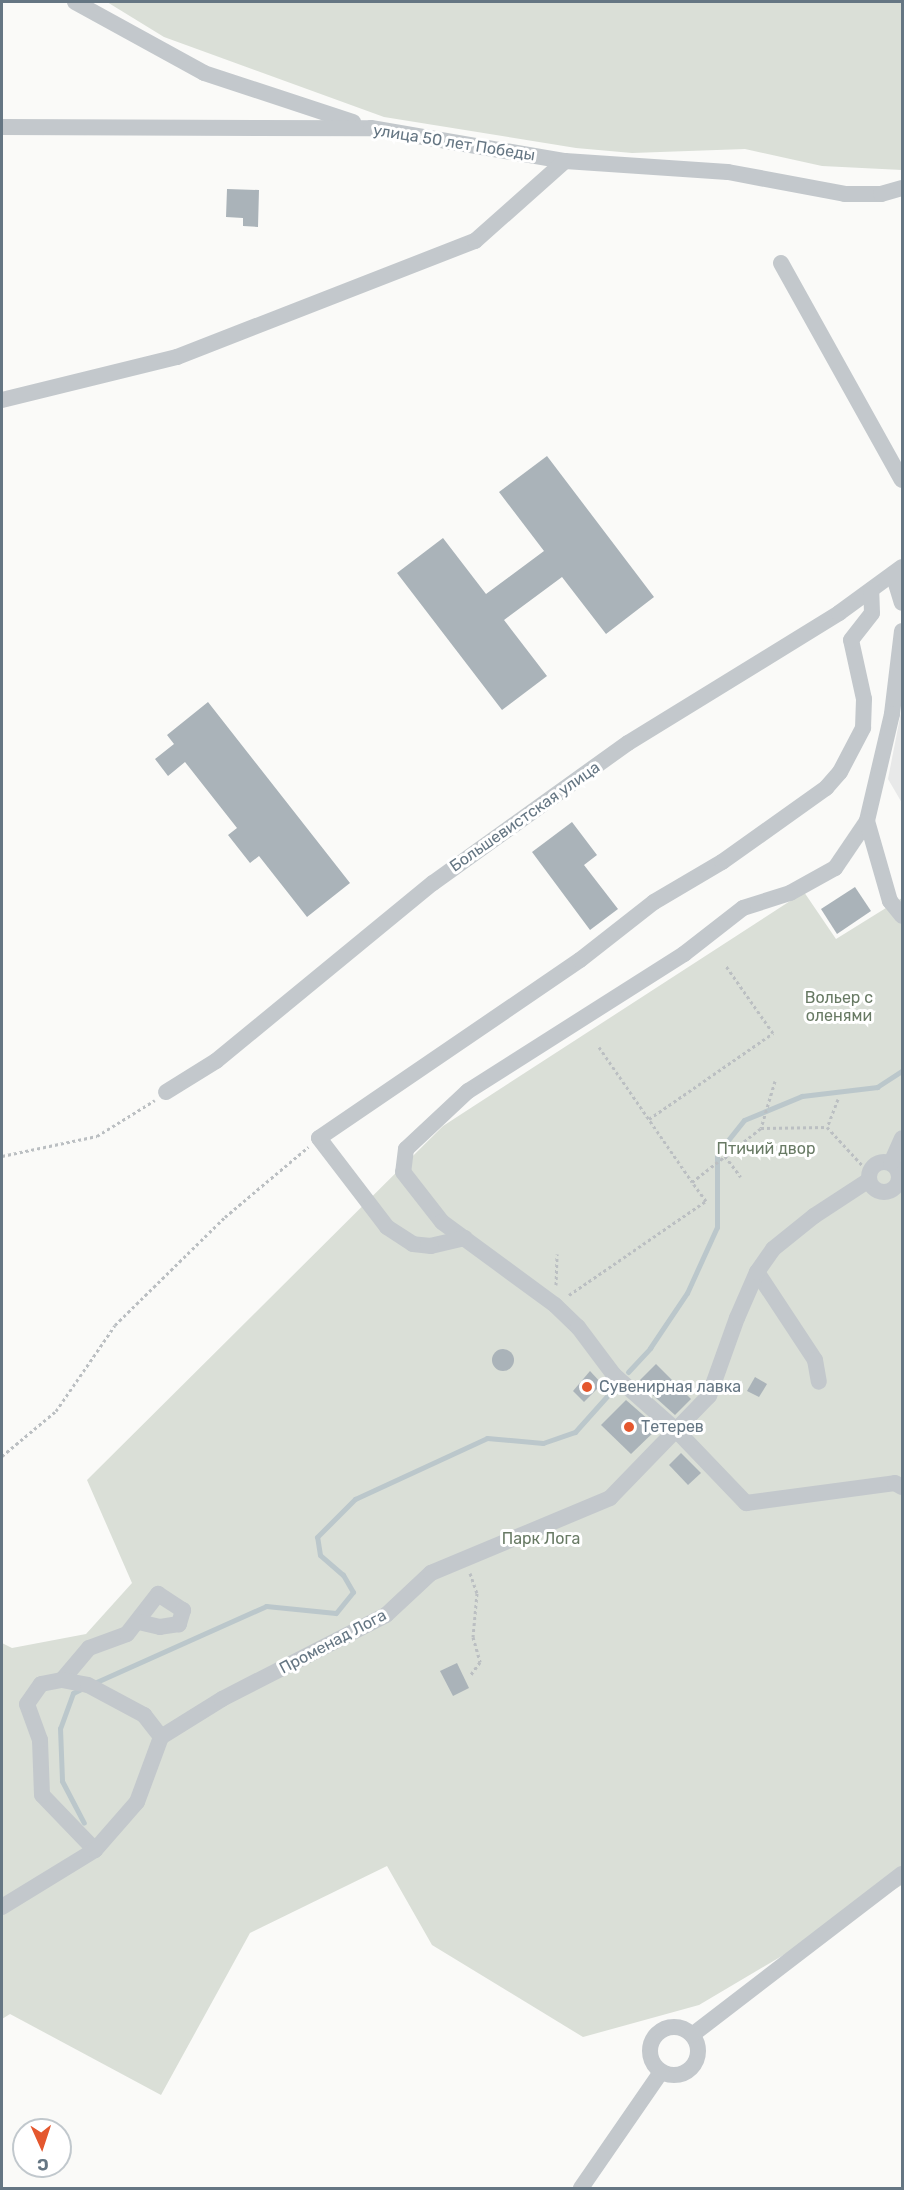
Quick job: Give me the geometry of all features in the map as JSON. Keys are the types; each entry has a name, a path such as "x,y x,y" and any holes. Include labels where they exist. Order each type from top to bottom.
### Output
{"street":[{"path":"75,2 204,73 371,128"},
{"name":"улица 50 лет Победы","path":"2,127 371,128 565,161 728,172 845,194 881,194 903,188"},
{"path":"2,400 177,357 476,241 565,161"},
{"path":"781,263 903,480"},
{"path":"898,571 903,603"},
{"name":"Большевистская улица","path":"166,1092 216,1061 472,855 628,743 839,613 898,571"},
{"path":"465,1238 431,1246 413,1244 387,1227 319,1138 580,960 654,902 722,862 826,788 840,772 863,728 864,699 851,640 873,613 871,590"},
{"path":"903,631 892,714 867,820 835,867 790,892 743,908 684,954 468,1091 406,1149 403,1172 442,1221 555,1305 578,1327 614,1375 678,1431 746,1503 895,1483 903,1487"},
{"path":"867,820 890,901 903,915"},
{"path":"891,1163 903,1138"},
{"path":"880,1162 891,1163 899,1176 893,1189 880,1192 869,1176 880,1162"},
{"name":"Променад Лога","path":"161,1737 222,1699 386,1616 431,1573 610,1498 678,1431 709,1396 757,1272 773,1249 869,1176"},
{"path":"757,1272 815,1359 819,1382"},
{"path":"62,1680 89,1648 127,1634 139,1622"},
{"path":"2,1907 95,1850 137,1802 161,1737 144,1715 88,1685 62,1680 41,1684 27,1704 40,1740 42,1795 95,1850"},
{"path":"692,2035 903,1874"},
{"path":"669,2027 692,2035 698,2049 695,2064 675,2076 661,2072 649,2051 655,2036 669,2027"},
{"path":"581,2188 661,2072"}],"path":[{"path":"649,1119 774,1034 726,966"},
{"path":"555,1305 706,1201 599,1047"},
{"path":"692,1182 761,1128 775,1081"},
{"path":"2,1156 97,1136 166,1092"},
{"path":"827,1126 838,1099"},
{"path":"761,1128 827,1126"},
{"path":"827,1126 869,1176"},
{"path":"2,1456 56,1411 115,1325 225,1216 319,1138"},
{"path":"725,1156 741,1178"},
{"path":"555,1305 557,1254"},
{"path":"465,1560 477,1593 473,1637 480,1662 470,1676"}],"shaded area":[{"path":"902,707 902,803 888,779"}],"green space":[{"path":"107,2 902,2 902,170 822,166 745,149 632,153 576,148 384,117 164,37"},
{"name":"Парк Лога","path":"804,892 836,939 902,898 902,1885 699,2005 583,2037 432,1945 387,1866 250,1933 161,2095 10,2014 2,2019 2,1643 12,1648 86,1634 132,1583 87,1480 443,1126"}],"building":[{"path":"227,189 259,190 258,227 243,226 243,218 226,217"},
{"path":"547,456 654,597 606,634 562,577 504,620 547,676 502,710 397,573 443,538 486,594 544,551 499,492"},
{"path":"208,702 350,883 307,917 259,856 250,863 228,835 237,828 185,762 168,776 155,759 174,744 167,735"},
{"path":"572,822 597,855 584,865 618,909 590,930 532,852"},
{"path":"855,887 871,911 837,934 821,909"},
{"path":"503,1349 511,1352 514,1360 511,1368 503,1371 495,1368 492,1360 495,1352"},
{"path":"656,1364 691,1399 675,1415 638,1382"},
{"name":"Сувенирная лавка","path":"590,1371 602,1384 584,1402 573,1391"},
{"path":"755,1377 767,1384 759,1397 747,1391"},
{"name":"Тетерев","path":"626,1400 658,1428 631,1454 601,1425"},
{"path":"681,1453 701,1473 688,1485 669,1465"},
{"path":"457,1663 469,1688 453,1696 440,1671"}],"waterway":[{"path":"628,1372 650,1348 687,1293 717,1227 717,1154 744,1120 802,1096 877,1087 902,1071"},
{"path":"92,1684 266,1606 336,1613 353,1592 343,1575 320,1555 317,1537 355,1499 487,1438 543,1443 575,1432 617,1385"},
{"path":"81,1689 73,1693 60,1728 62,1781 84,1823"}],"place":[{"name":"Сувенирная лавка","path":"587,1387"},
{"name":"Тетерев","path":"629,1427"}],"park label":[{"name":"Вольер с оленями","path":"839,1007"},
{"name":"Птичий двор","path":"766,1149"}]}
